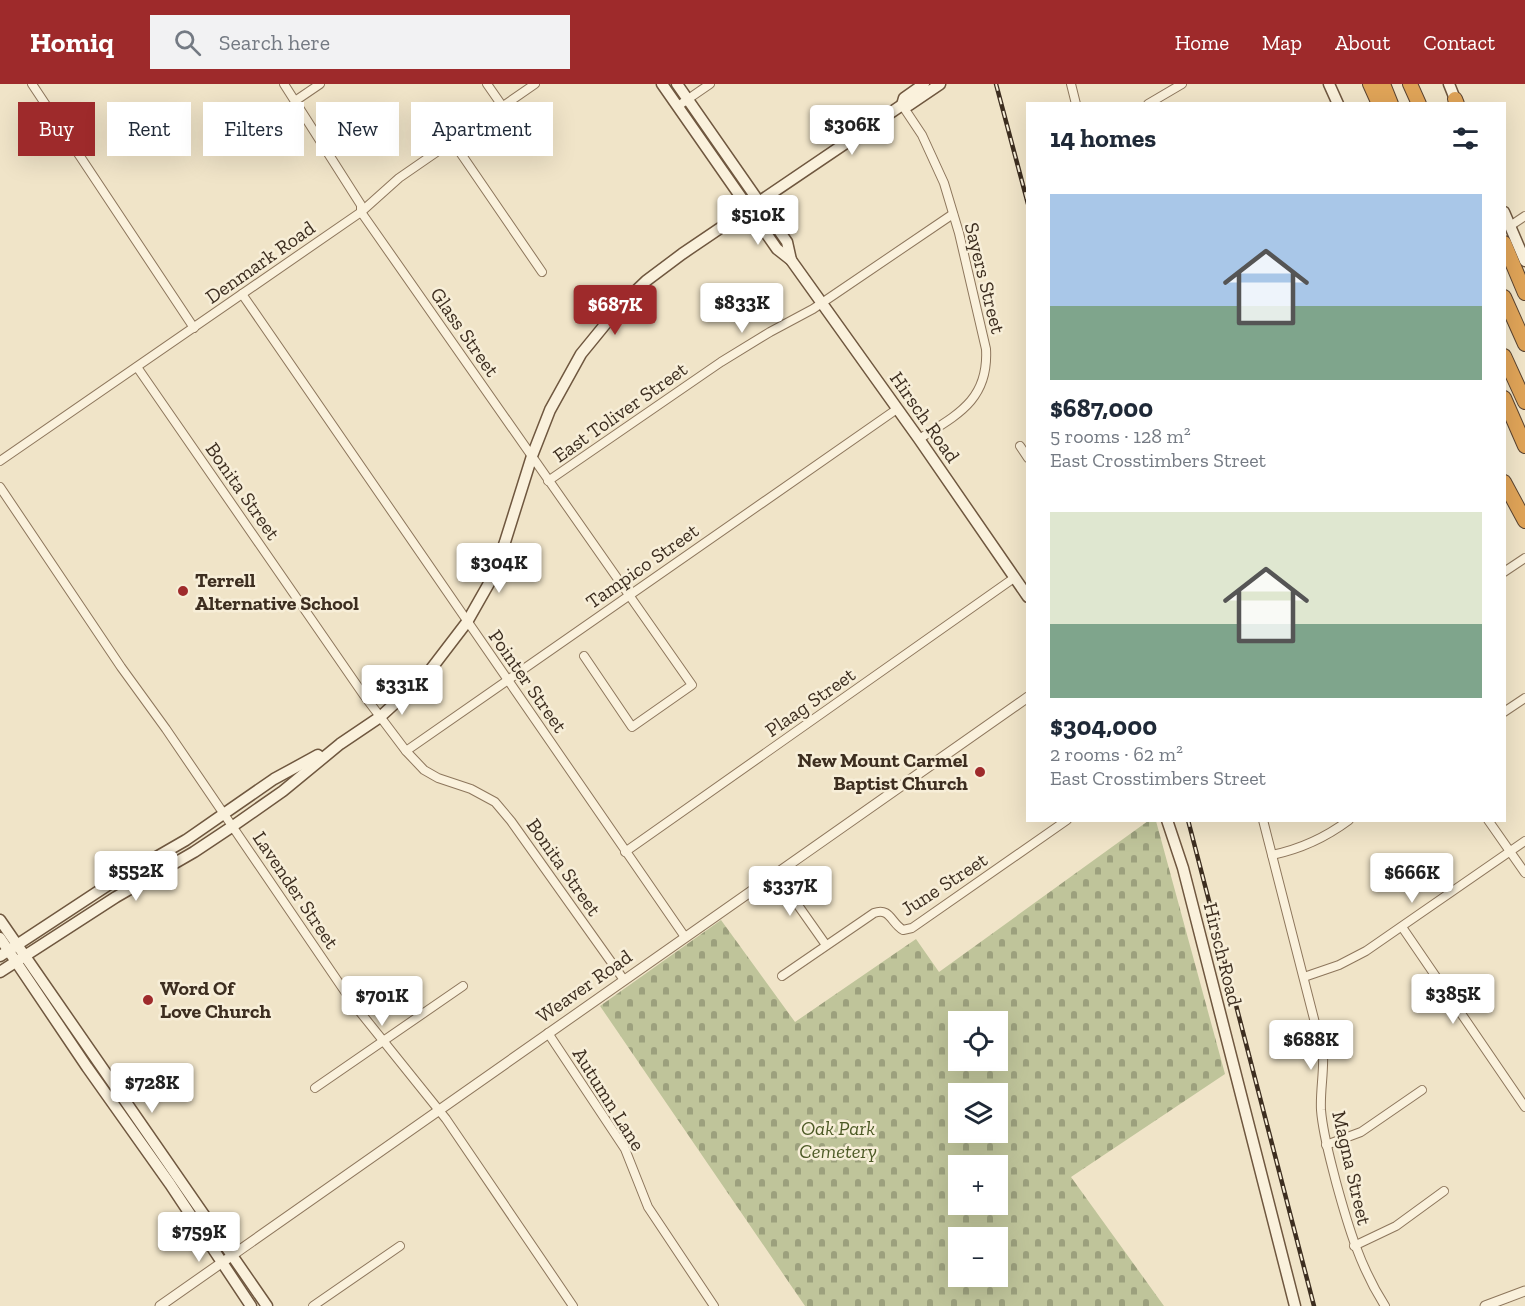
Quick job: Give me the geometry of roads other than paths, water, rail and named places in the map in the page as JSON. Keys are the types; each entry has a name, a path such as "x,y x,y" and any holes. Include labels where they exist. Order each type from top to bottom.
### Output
{"highway":[{"path":"1410,84 1418,102"},
{"path":"1373,102 1375,85"},
{"path":"1375,85 1379,102"},
{"path":"1375,85 1389,102"},
{"path":"1506,248 1525,293"},
{"path":"1506,301 1525,344"},
{"path":"1506,360 1525,402"},
{"path":"1506,403 1525,446"},
{"path":"1506,487 1525,521"}],"main road":[{"name":"Hirsch Road","path":"663,84 683,103 754,205 787,242 791,260 1026,594"},
{"name":"Hirsch Road","path":"676,84 683,103"},
{"path":"902,105 904,98 924,84"},
{"path":"0,972 233,826 283,790 340,744 380,717 428,673 467,622 492,578 532,456 550,410 581,354 621,305 646,281 754,205 902,105 909,105 940,84"},
{"path":"1329,84 1337,102"},
{"path":"1449,84 1456,102"},
{"path":"1506,217 1525,261"},
{"path":"1506,487 1525,529"},
{"path":"8,950 120,878 186,840 274,779 340,744"},
{"name":"Hirsch Road","path":"1168,822 1183,868 1295,1306"},
{"path":"120,878 126,892"},
{"path":"0,920 8,950"},
{"path":"0,938 8,950 20,959 96,1058 174,1180 250,1306"},
{"path":"20,959 87,1067 233,1255 267,1306"},
{"path":"87,1067 96,1058"}],"street":[{"path":"32,84 194,328"},
{"name":"Glass Street","path":"284,84 361,205 361,212 692,685 632,727 585,656"},
{"path":"295,101 320,84"},
{"path":"487,84 500,102"},
{"name":"Denmark Road","path":"510,102 535,84"},
{"path":"683,103 710,84"},
{"path":"1071,84 1076,102"},
{"path":"1151,102 1182,84"},
{"name":"Sayers Street","path":"902,105 922,135 936,162 959,233 986,349 986,375 981,387 967,407 919,439"},
{"name":"Denmark Road","path":"0,461 361,212 399,178 432,156"},
{"path":"463,156 542,272"},
{"name":"East Toliver Street","path":"548,481 721,362 821,304 953,214"},
{"path":"1510,226 1525,216"},
{"name":"Pointer Street","path":"242,294 685,937"},
{"name":"Bonita Street","path":"137,367 363,694 406,751 424,770 438,778 471,789 495,802 511,821 624,980"},
{"name":"Tampico Street","path":"406,751 897,409"},
{"path":"1020,446 1026,455"},
{"name":"Lavender Street","path":"0,487 352,1002 439,1110 573,1306"},
{"path":"1506,571 1525,558"},
{"name":"Plaag Street","path":"625,852 1014,578"},
{"name":"Weaver Road","path":"160,1306 1026,698"},
{"path":"1506,711 1525,698"},
{"name":"June Street","path":"782,976 874,912 880,911 888,914 903,930 912,927 1064,822"},
{"name":"Magna Street","path":"1264,822 1323,1054 1321,1106 1326,1145 1354,1246 1372,1286 1385,1306"},
{"path":"1272,855 1307,846 1329,835 1346,822"},
{"path":"1489,822 1525,873"},
{"path":"1304,977 1351,959 1402,927 1525,841"},
{"path":"776,874 826,945"},
{"path":"1402,927 1525,1107"},
{"path":"315,1088 463,986"},
{"name":"Autumn Lane","path":"548,1034 625,1149 648,1207 714,1306"},
{"path":"1326,1145 1361,1132 1422,1090"},
{"path":"1354,1246 1396,1226 1444,1191"},
{"path":"313,1306 400,1246"},
{"path":"1485,1306 1525,1291"}],"railway":[{"path":"996,84 1026,196"},
{"path":"1189,822 1314,1306"}],"place":[{"name":"Terrell Alternative School","path":"183,591"},
{"name":"New Mount Carmel Baptist Church","path":"980,772"},
{"name":"Word Of Love Church","path":"148,1000"}],"park label":[{"name":"Oak Park Cemetery","path":"838,1140"}]}
